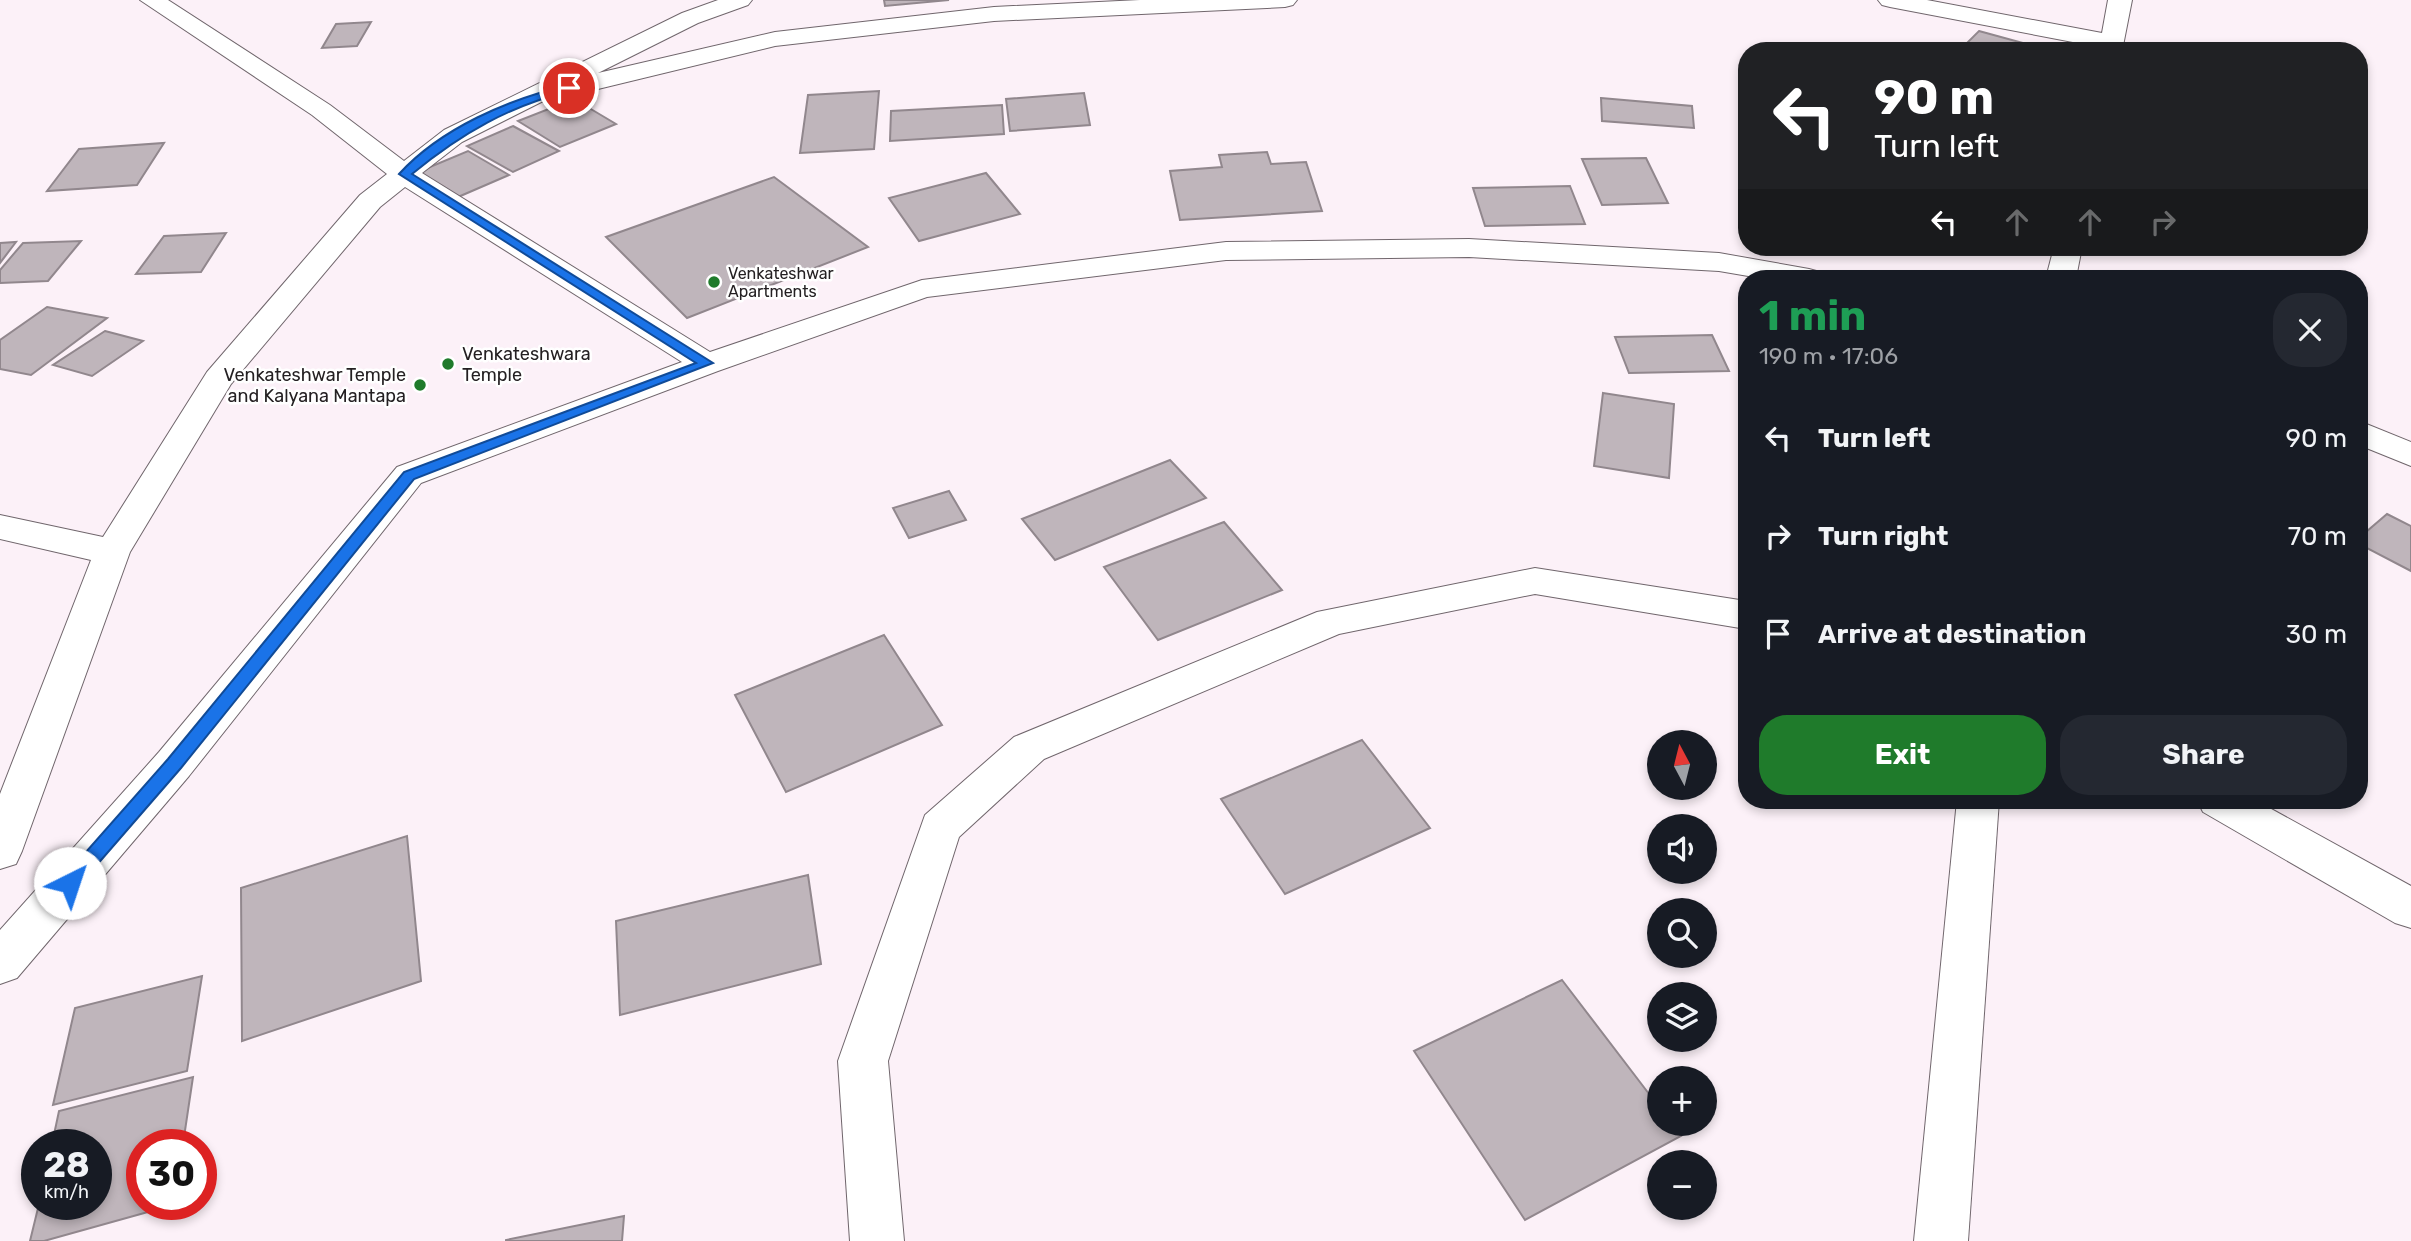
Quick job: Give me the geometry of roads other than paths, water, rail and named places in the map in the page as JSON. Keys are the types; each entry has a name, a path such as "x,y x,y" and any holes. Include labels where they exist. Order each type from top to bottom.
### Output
{"street":[{"path":"152,0 321,110 404,174 706,363"},
{"path":"0,851 112,552 218,379 370,201 453,136 690,18 740,0"},
{"path":"532,97 775,39 994,14 1285,0"},
{"path":"1889,0 2091,42"},
{"path":"2111,42 2120,0"},
{"path":"0,963 174,764 409,475 706,363 922,289 1226,251 1469,248 1719,262 1764,270"},
{"path":"2368,436 2411,455"},
{"path":"0,527 112,552"},
{"path":"877,1241 863,1061 940,828 1029,748 1331,622 1535,581 1738,614"},
{"path":"1941,1241 1977,809"},
{"path":"2234,809 2411,909"}],"place":[{"name":"Venkateshwar Apartments","path":"714,282"},
{"name":"Venkateshwara Temple","path":"448,364"},
{"name":"Venkateshwar Temple and Kalyana Mantapa","path":"420,385"}]}
